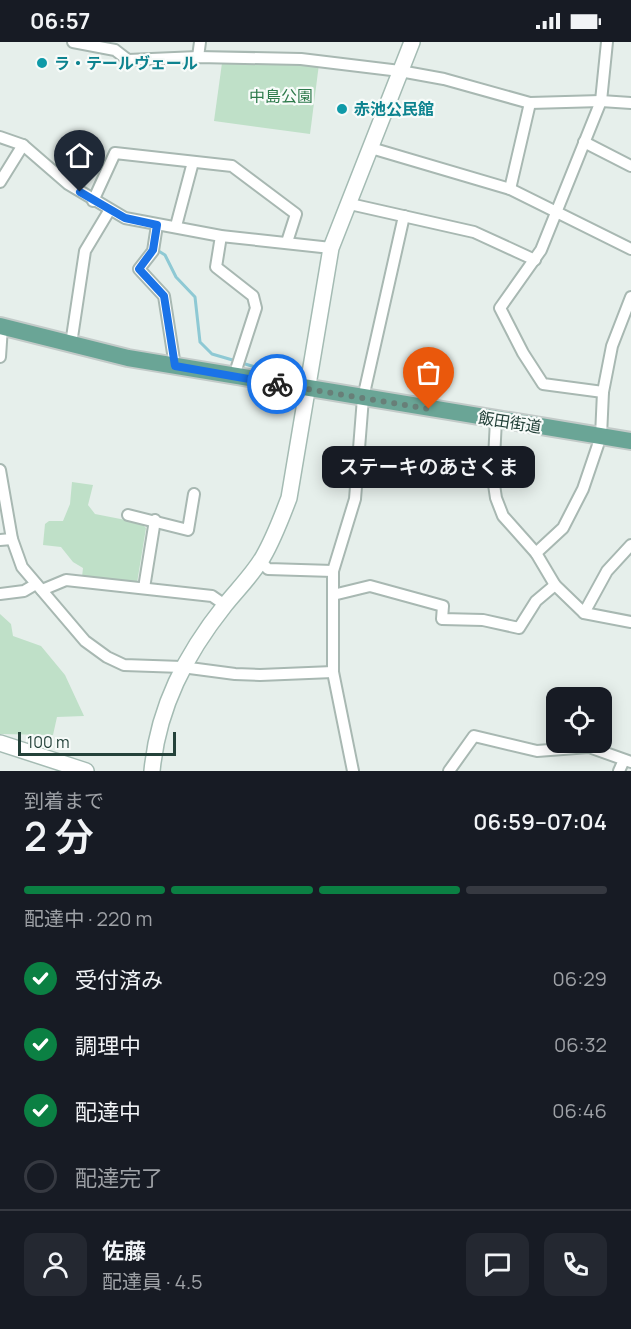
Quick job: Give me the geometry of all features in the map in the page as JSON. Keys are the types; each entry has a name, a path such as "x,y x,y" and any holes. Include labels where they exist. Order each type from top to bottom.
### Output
{"main road":[{"name":"飯田街道","path":"1,326 71,344 175,366 631,441"}],"street":[{"path":"73,42 115,50 128,60 198,57 301,59 400,70 444,79 530,103 601,100 631,103"},
{"path":"198,57 200,42"},
{"path":"152,771 161,716 182,667 225,605 260,561 276,532 289,498 331,248 412,42"},
{"path":"603,392 543,384 523,353 500,308 535,260 557,210 601,100 607,42"},
{"path":"510,189 530,103"},
{"path":"0,137 23,145 68,184 109,211 125,218 221,236 331,248"},
{"path":"584,142 631,166"},
{"path":"0,182 23,145"},
{"path":"371,148 510,189 557,210 631,249"},
{"path":"93,201 115,153 232,166 296,214 287,242"},
{"path":"176,226 193,162"},
{"path":"350,204 474,232 535,260"},
{"path":"71,344 84,251 109,211"},
{"path":"353,771 333,672 333,571 355,499 363,398 404,216"},
{"path":"157,225 153,250 139,269 164,296 175,366"},
{"path":"221,236 216,267 253,296 256,308 234,376"},
{"path":"536,553 563,528 584,489 601,436 603,392 612,346 631,297"},
{"path":"0,357 1,326"},
{"path":"496,420 493,478 496,498 503,516 536,553 555,585 584,613 631,622"},
{"path":"0,470 12,539 22,567 85,641 107,657 124,665 182,667 260,675 333,672"},
{"path":"128,515 188,530 194,494"},
{"path":"144,588 154,520"},
{"path":"0,540 12,539"},
{"path":"584,613 607,571 631,545"},
{"path":"260,561 268,568 333,571"},
{"path":"0,594 24,591 66,580 212,596 225,605"},
{"path":"333,595 370,586 443,606 442,619 483,620 519,628 536,600 555,585"},
{"path":"449,771 474,736 537,751 589,747 627,761 619,771"},
{"path":"0,742 86,771"}],"green space":[{"name":"中島公園","path":"302,62 319,64 310,134 214,121 222,63"},
{"path":"72,482 93,485 88,505 95,514 141,523 146,528 137,583 82,577 83,568 73,562 61,547 43,545 45,524 49,521 63,521 70,504"},
{"path":"0,614 11,624 13,636 41,646 65,675 84,716 57,717 53,735 0,734"}],"waterway":[{"path":"157,250 165,255 176,277 195,297 200,342 212,354 236,361"},
{"path":"242,363 255,367 256,373"}],"way so far":[{"path":"277,384 429,409"}],"place":[{"name":"ラ・テールヴェール","path":"42,63"},
{"name":"赤池公民館","path":"342,109"},
{"name":"ステーキのあさくま","path":"429,409"}],"route":[{"path":"80,192 109,211 125,218 157,225 153,250 139,269 164,296 175,366 277,384"}]}
